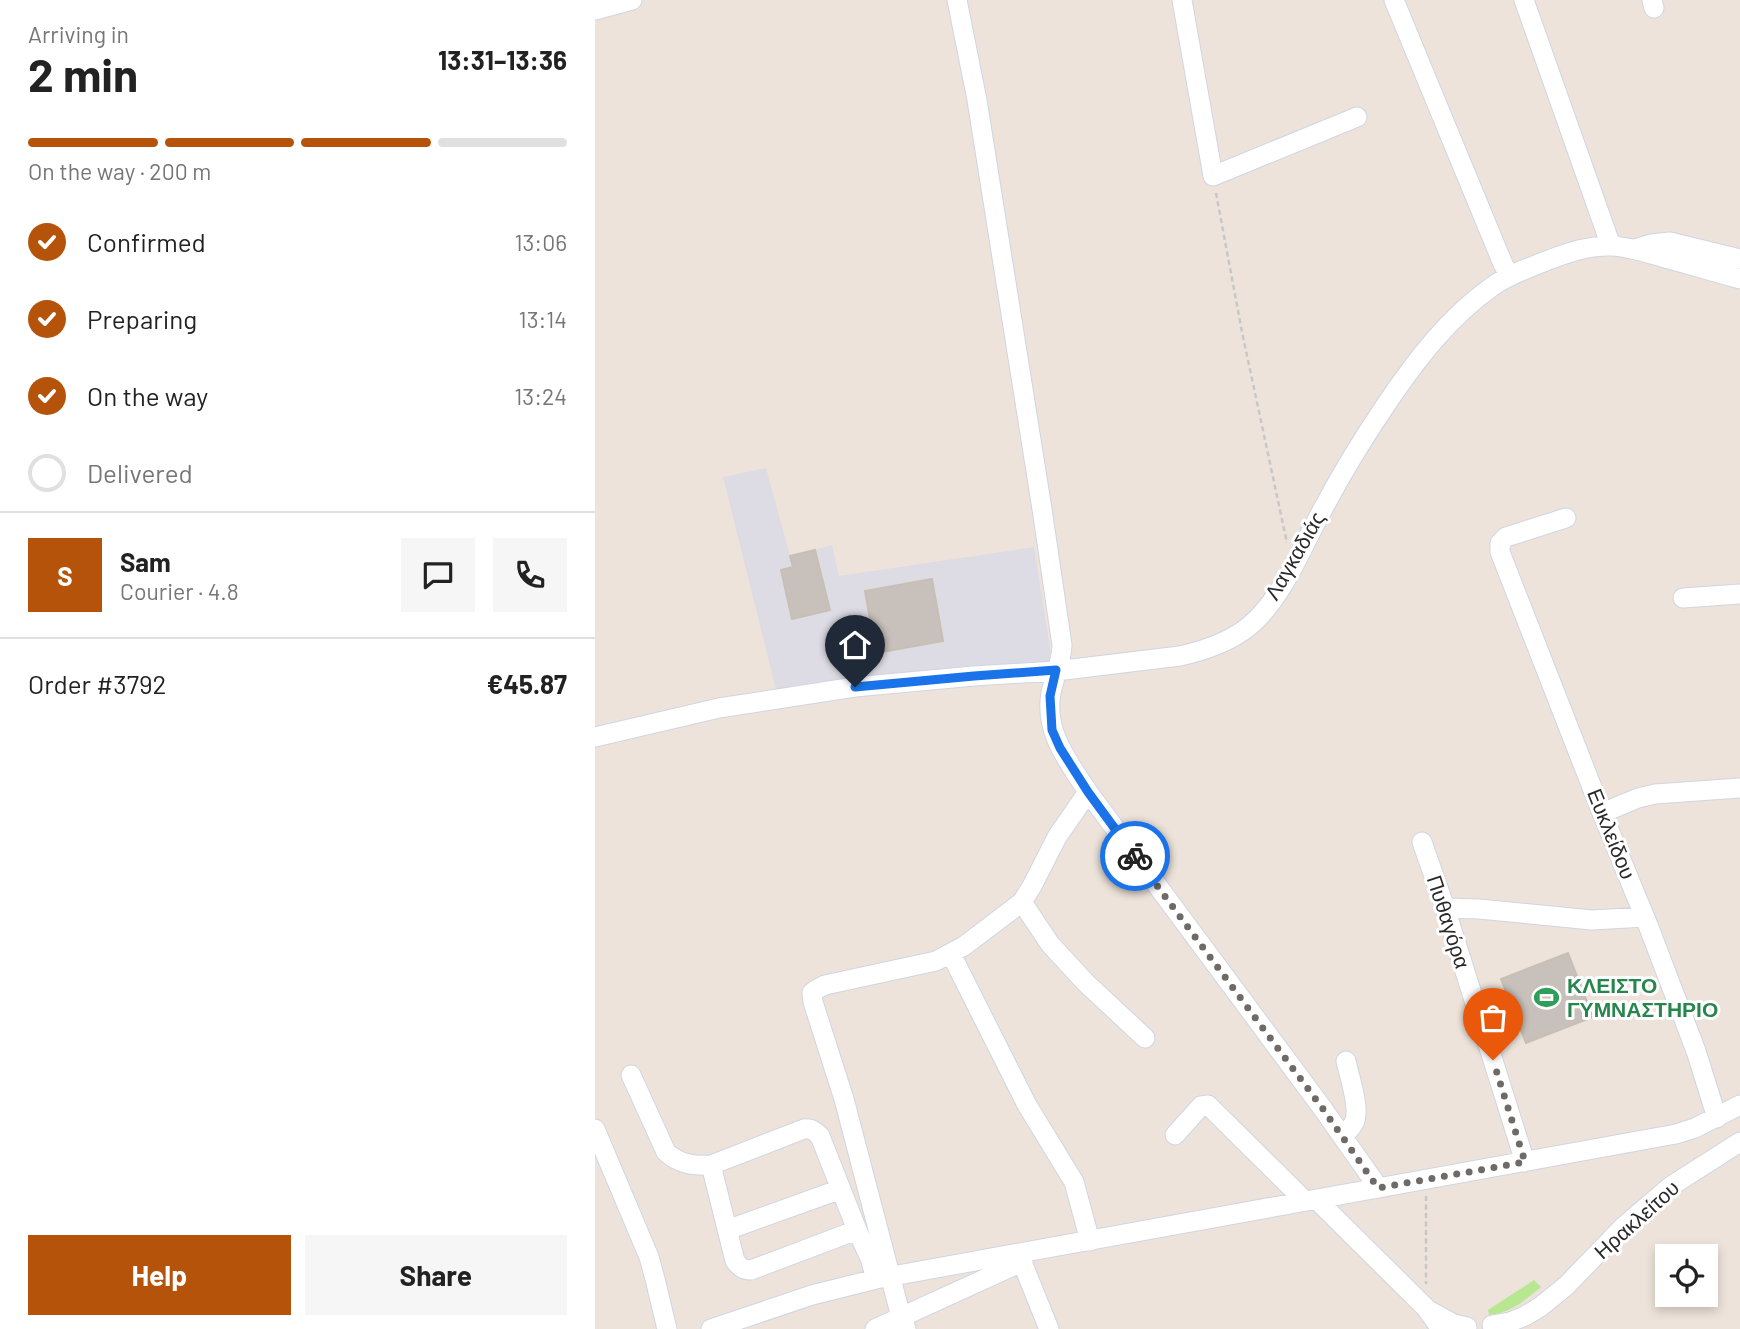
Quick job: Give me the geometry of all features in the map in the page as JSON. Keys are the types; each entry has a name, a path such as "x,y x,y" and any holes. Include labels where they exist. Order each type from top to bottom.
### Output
{"street":[{"path":"595,10 632,0"},
{"path":"957,0 977,100 1062,645 1050,696 1052,730 1060,748 1088,792 1378,1188"},
{"path":"1182,0 1213,176 1357,117"},
{"path":"1394,0 1454,149 1510,276"},
{"path":"1530,2 1611,246"},
{"name":"Λαγκαδιάς","path":"1635,249 1671,242 1740,259"},
{"name":"Λαγκαδιάς","path":"595,737 719,708 855,687 1056,670 1181,656 1200,651 1225,641 1258,619 1282,586 1363,439 1419,358 1434,338 1495,284 1528,268 1581,249 1611,246 1635,249 1740,279"},
{"name":"Ευκλείδου","path":"1566,518 1506,537 1500,543 1500,552 1645,917 1696,1051 1717,1118"},
{"path":"1683,598 1740,594"},
{"path":"1602,813 1655,794 1740,788"},
{"path":"883,1278 843,1099 812,996 814,991 825,985 924,964 951,954 992,926 1022,902 1057,837 1088,792"},
{"name":"Πυθαγόρα","path":"1422,842 1525,1162"},
{"path":"1022,902 1050,944 1085,982 1145,1038"},
{"path":"1445,908 1592,920 1645,917"},
{"path":"951,954 1027,1105 1074,1182 1090,1241"},
{"path":"1342,1136 1354,1124 1356,1116 1346,1060"},
{"path":"631,1075 666,1152 683,1163 711,1165 804,1129 813,1130 820,1136 857,1230 904,1323"},
{"path":"1175,1135 1201,1106 1208,1105 1426,1308 1442,1318 1466,1328 1475,1324 1497,1327 1540,1307"},
{"path":"712,1329 812,1294 883,1278 1021,1258 1090,1241 1676,1134 1717,1118 1740,1105"},
{"path":"595,1129 649,1257 667,1329"},
{"name":"Ηρακλείτου","path":"1540,1307 1566,1286 1623,1227 1671,1186 1740,1142"},
{"path":"711,1165 735,1261 746,1270 857,1230"},
{"path":"727,1230 841,1189"},
{"path":"875,1329 904,1323 1021,1258"},
{"path":"1021,1258 1049,1329"},
{"path":"1522,1329 1540,1307"},
{"path":"1426,1308 1441,1329"}],"path":[{"path":"1213,176 1286,542"},
{"path":"1426,1180 1426,1308"}],"shaded area":[{"path":"766,468 790,556 832,545 839,576 1034,547 1052,661 858,679 776,690 723,477"}],"green space":[{"path":"1534,1280 1541,1287 1529,1297 1511,1309 1489,1315 1488,1310"}],"building":[{"path":"815,550 830,610 792,619 781,570 793,567 790,556"},
{"path":"932,579 943,641 876,653 865,591"},
{"name":"ΚΛΕΙΣΤΟ ΓΥΜΝΑΣΤΗΡΙΟ","path":"1568,953 1593,1017 1526,1043 1501,979"}],"way so far":[{"path":"1135,856 1323,1109 1378,1188 1525,1162 1493,1060"}],"place":[{"name":"ΚΛΕΙΣΤΟ ΓΥΜΝΑΣΤΗΡΙΟ","path":"1547,998"}],"route":[{"path":"855,687 1056,670 1050,696 1052,730 1060,748 1088,792 1135,856"}]}
